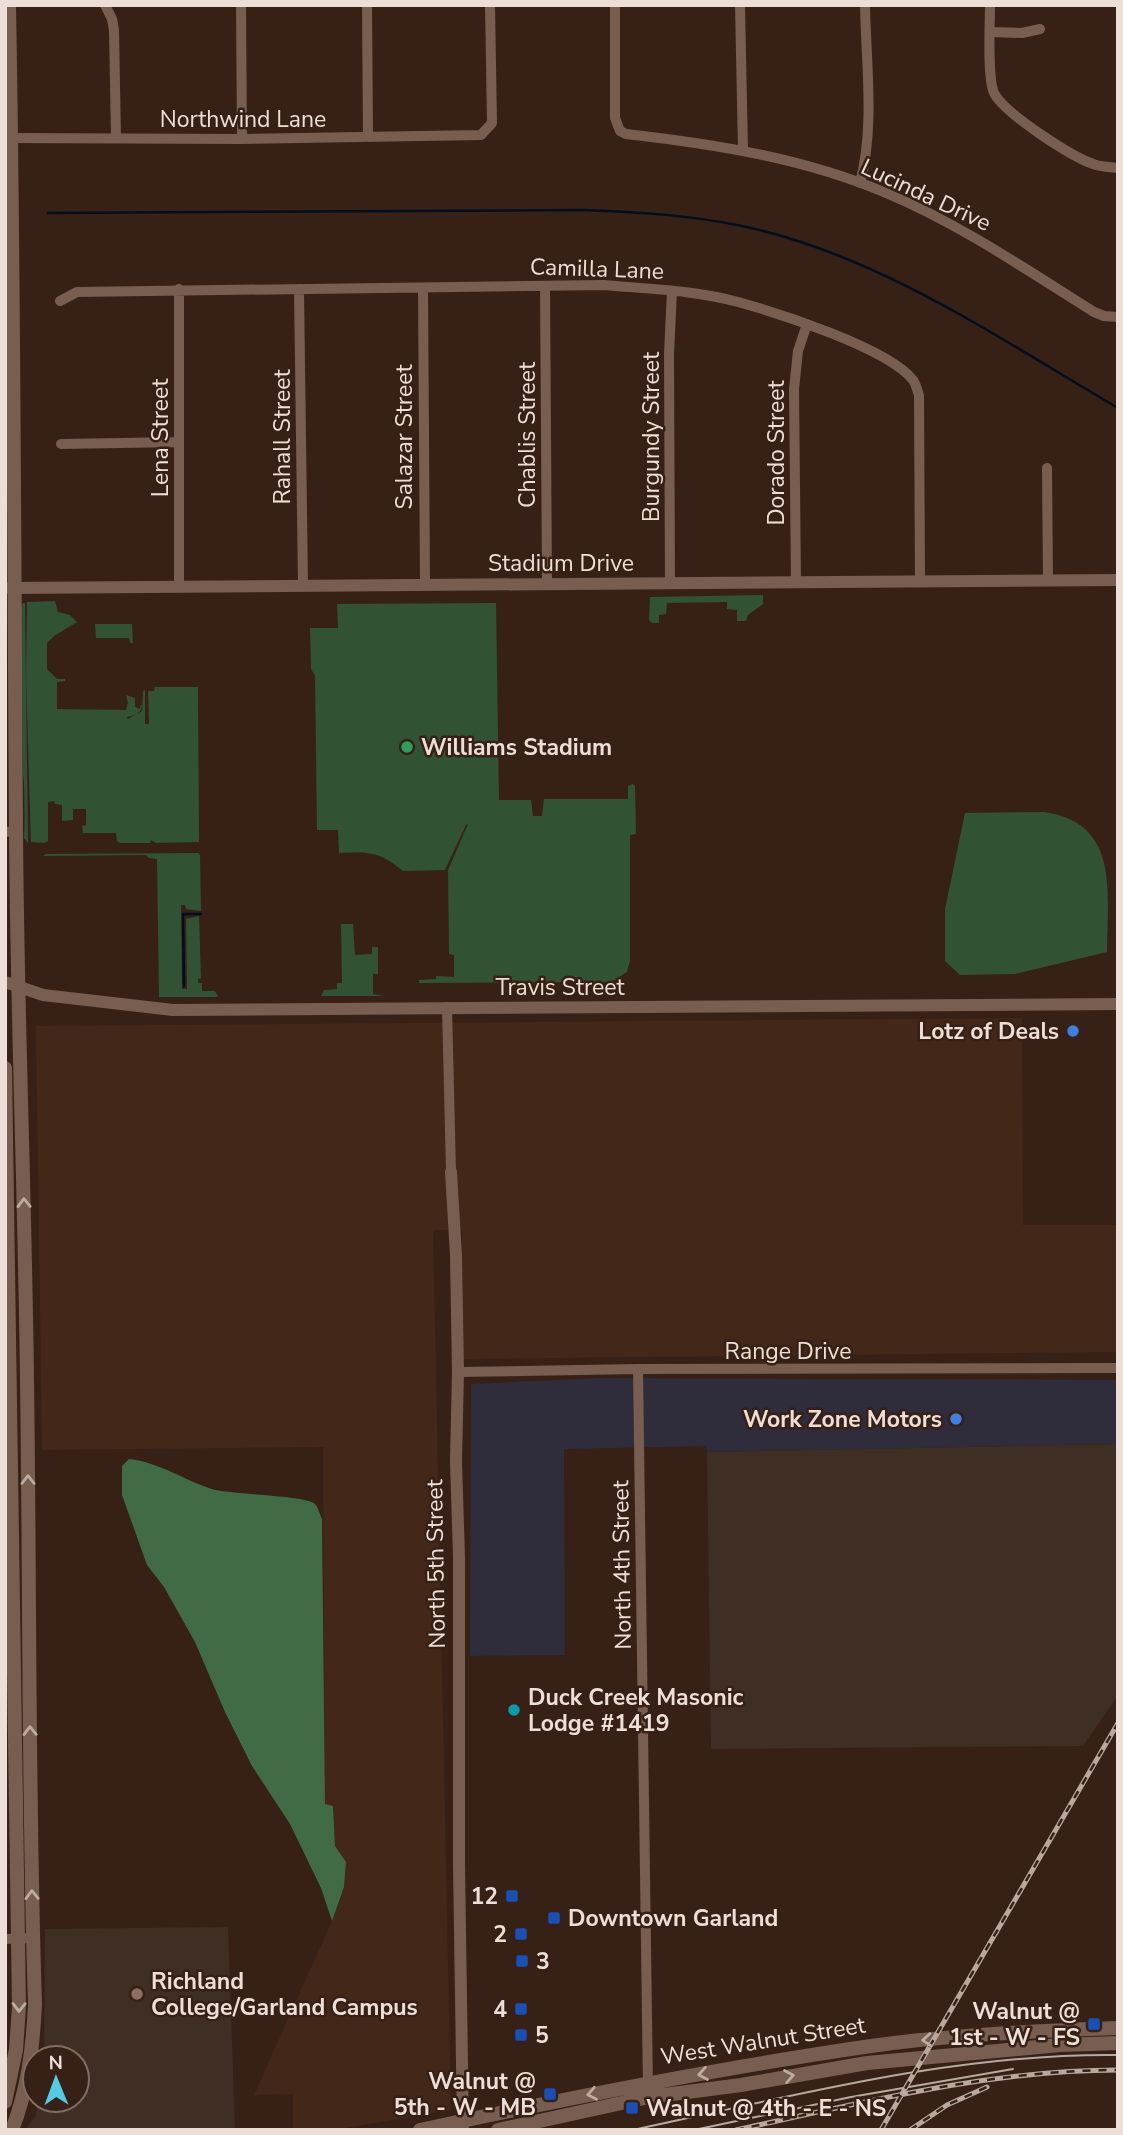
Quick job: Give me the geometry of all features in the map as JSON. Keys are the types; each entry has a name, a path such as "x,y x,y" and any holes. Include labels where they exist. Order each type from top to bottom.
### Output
{"main road":[{"path":"5,2102 18,2034 11,1939 18,1800 30,1663 22,1110 12,985 10,588 15,517 9,406 9,5"},
{"path":"5,1068 9,1663 18,1800 33,1938 34,2037 28,2076 12,2130"},
{"name":"West Walnut Street","path":"420,2130 461,2127 865,2047 1006,2033 1118,2028"},
{"path":"1006,2033 1008,2050"},
{"name":"West Walnut Street","path":"498,2130 648,2090 741,2085 867,2063 1118,2043"}],"street":[{"path":"105,5 114,30 117,138"},
{"path":"242,5 242,139"},
{"path":"367,5 368,137"},
{"name":"Northwind Lane","path":"8,138 242,139 481,135 492,123 490,5"},
{"name":"Lucinda Drive","path":"615,5 615,118 620,131 626,135 743,151 809,166 860,183 888,194 982,242 1094,312 1118,317"},
{"path":"740,5 743,151"},
{"path":"860,183 866,152 865,5"},
{"path":"990,5 991,78 994,92 1011,113 1078,158 1097,165 1118,168"},
{"path":"990,32 1022,33 1040,29"},
{"name":"Camilla Lane","path":"60,301 77,292 604,285 673,291 736,302 807,324 893,363 915,382 919,395 920,582"},
{"name":"Chablis Street","path":"545,286 547,584"},
{"name":"Salazar Street","path":"423,288 425,585"},
{"name":"Lena Street","path":"179,289 179,586"},
{"name":"Rahall Street","path":"299,289 303,586"},
{"name":"Burgundy Street","path":"670,583 669,354 673,291"},
{"name":"Dorado Street","path":"796,583 794,388 798,351 807,324"},
{"path":"61,444 179,442"},
{"path":"1047,468 1048,581"},
{"name":"Stadium Drive","path":"10,588 1118,580"},
{"name":"Travis Street","path":"12,985 59,998 150,1009 1118,1004"},
{"name":"North 5th Street","path":"447,1007 458,1373 456,1461 459,1557 461,2127"},
{"path":"6,1111 22,1110"},
{"path":"7,1250 25,1249"},
{"name":"Range Drive","path":"458,1373 638,1369 1118,1368"},
{"name":"North 4th Street","path":"638,1369 648,2090"},
{"path":"8,1387 27,1387"},
{"path":"8,1525 28,1525"},
{"path":"9,1663 30,1663"},
{"path":"11,1939 33,1938"}],"shaded area":[{"path":"1022,1018 1023,1225 1118,1225 1118,1352 463,1359 462,1230 433,1230 451,2110 335,2130 293,2130 293,2094 254,2095 332,1921 344,1887 346,1862 335,1847 333,1806 325,1804 323,1447 42,1450 36,1026"},
{"path":"598,1378 1118,1380 1118,1444 707,1452 706,1446 564,1449 565,1655 470,1656 471,1384"},
{"path":"1118,1444 1118,1695 1083,1746 711,1749 707,1452"},
{"name":"Richland College/Garland Campus","path":"228,1927 235,2130 25,2130 36,2114 91,2114 91,2044 44,2044 45,1929"}],"green space":[{"path":"763,595 763,604 748,615 746,621 737,621 737,610 727,609 727,602 667,603 666,614 659,615 659,623 649,620 650,597"},
{"path":"55,601 58,612 70,615 77,622 47,643 47,669 57,679 65,679 57,682 57,709 126,710 126,695 135,698 135,707 140,709 141,704 142,706 138,713 127,717 128,719 142,711 145,689 145,724 149,724 148,691 154,691 155,687 198,687 199,842 156,843 151,840 150,843 120,843 116,833 83,833 86,809 73,809 73,820 62,821 62,805 55,804 54,801 48,802 48,841 31,842 26,678 27,602"},
{"path":"25,603 28,843 24,838"},
{"path":"496,603 499,800 531,800 533,816 542,816 544,799 628,799 628,786 635,786 636,834 630,835 630,961 627,972 611,982 419,983 419,980 436,979 436,976 454,977 454,955 449,954 448,870 468,824 445,870 403,871 373,854 339,853 338,830 317,830 315,676 311,669 310,628 338,628 337,604"},
{"path":"95,624 132,624 133,643 130,643 129,638 96,638"},
{"path":"1044,812 1069,819 1086,830 1098,846 1107,885 1107,952 1015,974 960,975 945,961 945,909 965,813"},
{"path":"198,853 201,911 186,909 185,905 181,905 182,989 187,989 186,919 199,916 201,978 198,983 202,983 202,991 215,991 218,997 159,997 157,859 146,855 43,856 46,854"},
{"path":"341,924 353,924 355,955 372,954 372,947 378,947 378,974 373,974 373,994 385,996 321,996 324,990 337,989 337,983 342,983"},
{"path":"129,1459 150,1464 212,1489 309,1501 318,1509 322,1519 325,1804 333,1806 335,1846 346,1862 344,1887 332,1921 321,1888 290,1824 252,1766 195,1642 164,1587 147,1565 122,1495 122,1466"}],"waterway":[{"path":"48,213 583,210 722,222 793,239 890,278 982,327 1118,408"},
{"path":"184,986 183,914 201,914"}],"tram line":[{"path":"633,2130 814,2091 935,2069 1057,2056 1118,2055"},
{"path":"694,2130 851,2097 1013,2069"}],"railway":[{"path":"881,2130 1118,1723"},
{"path":"736,2130 878,2099 973,2082 1070,2071 1118,2070"},
{"path":"910,2130 947,2105 987,2087"}],"place":[{"name":"Williams Stadium","path":"407,747"},
{"name":"Lotz of Deals","path":"1073,1031"},
{"name":"Work Zone Motors","path":"956,1419"},
{"name":"Duck Creek Masonic Lodge #1419","path":"514,1710"},
{"name":"12","path":"512,1896"},
{"name":"Downtown Garland","path":"554,1918"},
{"name":"2","path":"521,1934"},
{"name":"3","path":"522,1961"},
{"name":"Richland College/Garland Campus","path":"137,1994"},
{"name":"4","path":"521,2009"},
{"name":"Walnut @ 1st - W - FS","path":"1094,2024"},
{"name":"5","path":"521,2035"},
{"name":"Walnut @ 5th - W - MB","path":"550,2094"},
{"name":"Walnut @ 4th - E - NS","path":"632,2108"}]}
